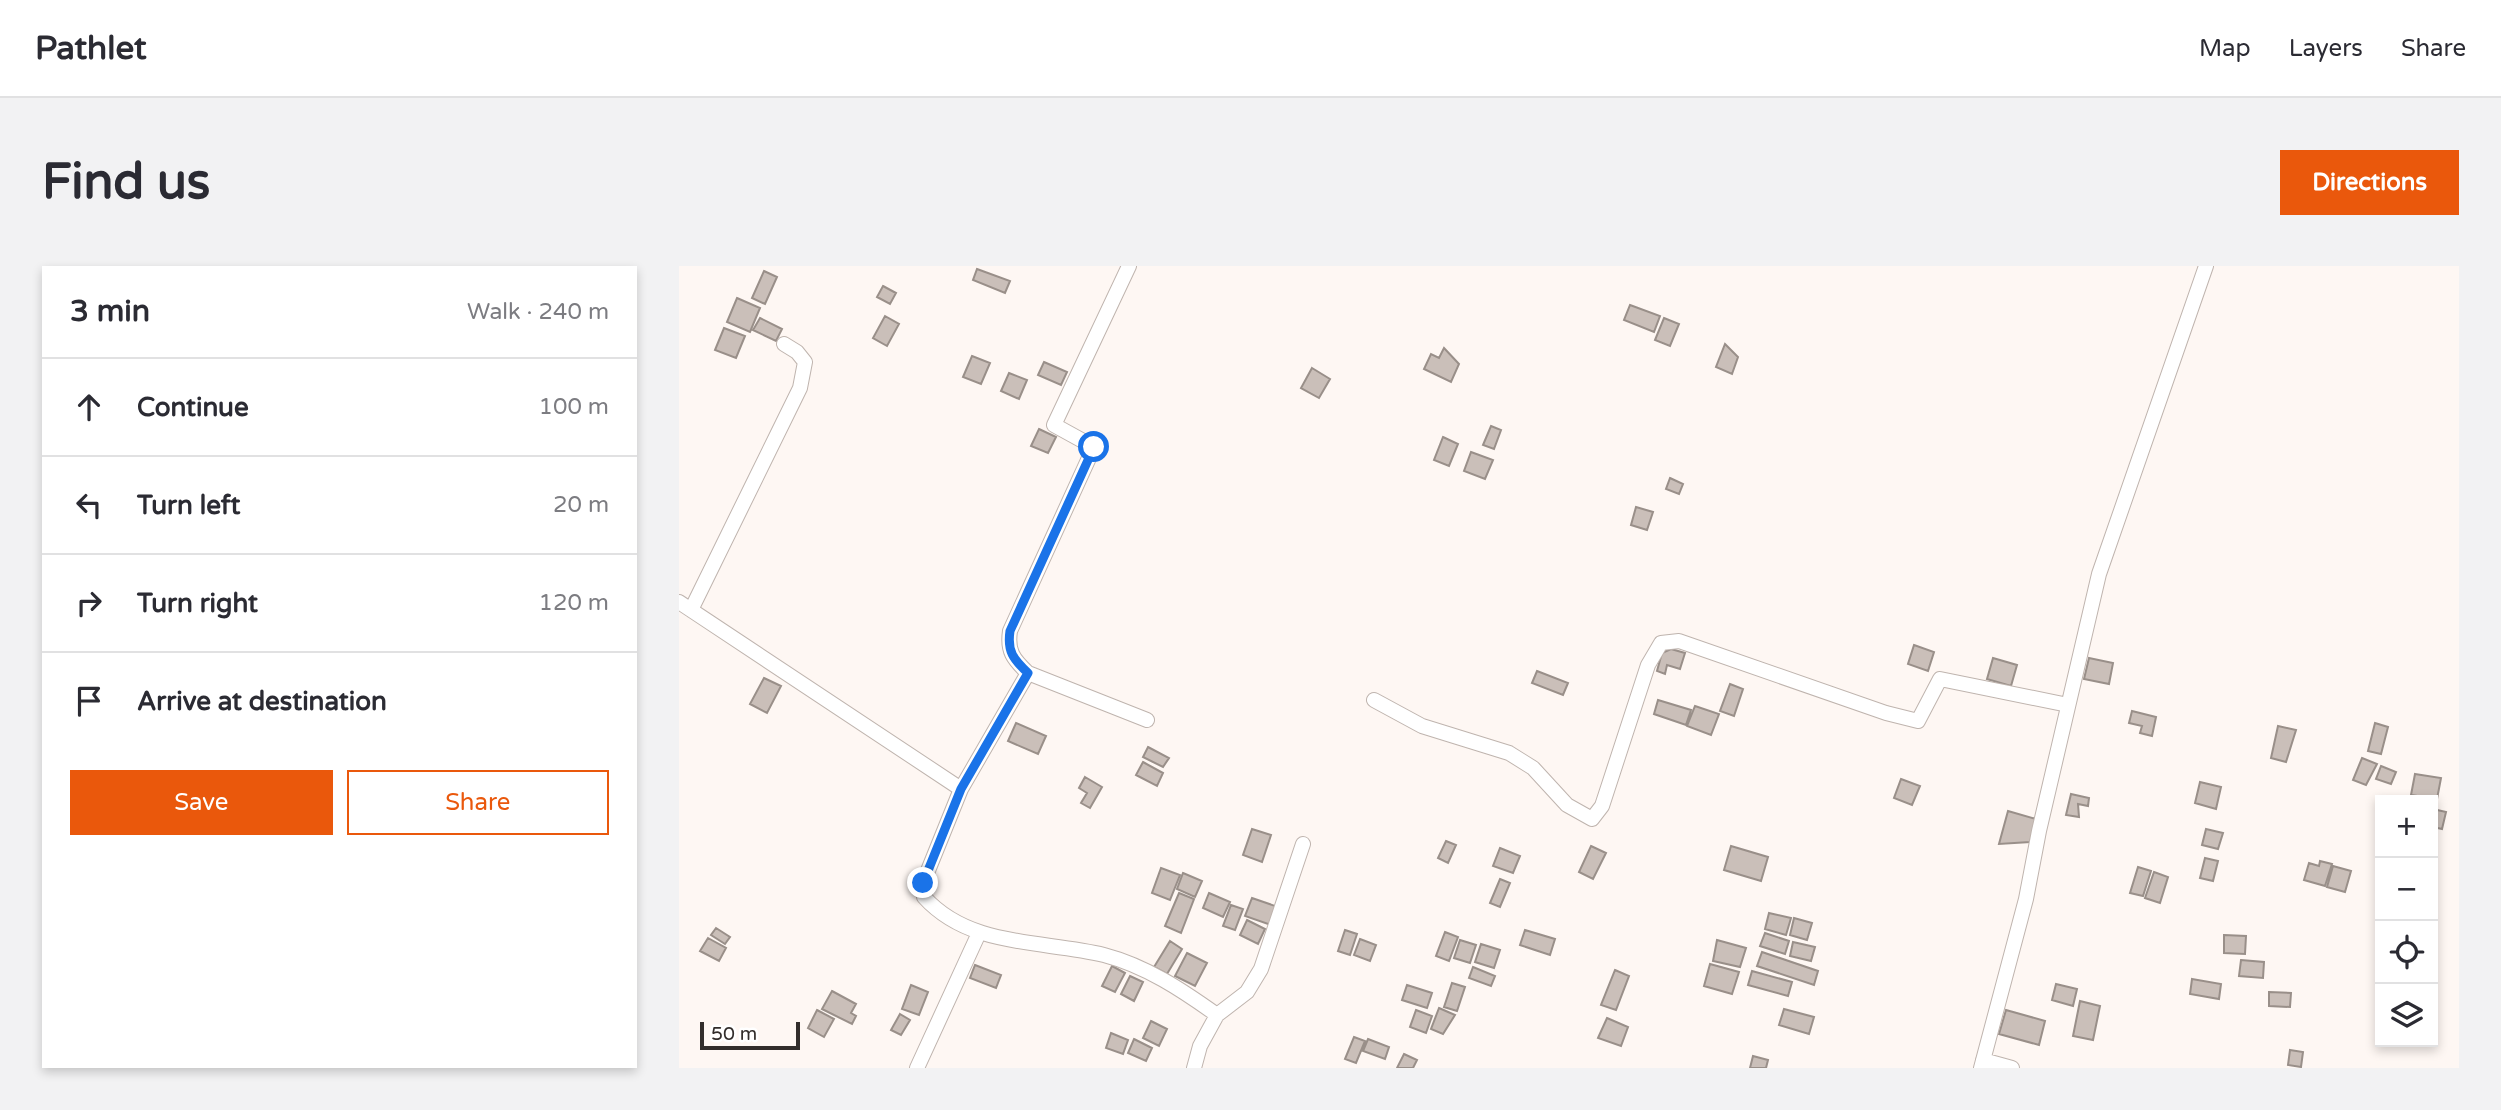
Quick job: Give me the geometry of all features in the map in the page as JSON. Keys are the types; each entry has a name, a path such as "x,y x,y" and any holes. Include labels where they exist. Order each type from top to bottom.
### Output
{"street":[{"path":"1129,266 1054,425 1094,447 1010,631 1008,646 1014,660 1028,673 1147,720"},
{"path":"2012,1068 1982,1064 2026,899 2068,705 2107,545 2206,266"},
{"path":"784,344 797,352 804,362 800,388 685,606 961,789"},
{"path":"1374,700 1422,726 1509,753 1533,768 1567,805 1592,819 1602,806 1648,665 1661,643 1679,641 1886,713 1918,721 1940,679 2068,705"},
{"path":"1028,673 961,789 922,890 935,908 979,933 1104,955 1171,981 1217,1015"},
{"path":"1194,1068 1200,1046 1217,1015 1247,992 1261,969 1303,844"},
{"path":"917,1068 979,933"}],"building":[{"path":"977,269 1010,281 1005,293 973,280"},
{"path":"764,271 777,277 765,304 752,298"},
{"path":"883,286 896,293 890,304 877,297"},
{"path":"737,298 760,308 750,332 727,322"},
{"path":"1630,305 1660,316 1654,332 1624,320"},
{"path":"885,316 899,324 887,346 873,338"},
{"path":"760,318 782,329 776,341 753,330"},
{"path":"1664,318 1679,324 1670,346 1655,340"},
{"path":"724,328 745,336 736,358 715,350"},
{"path":"1725,344 1738,357 1732,374 1716,367"},
{"path":"1444,348 1459,364 1451,382 1424,369 1431,354 1439,358"},
{"path":"972,356 990,363 981,384 963,377"},
{"path":"1044,362 1067,372 1061,385 1038,375"},
{"path":"1312,368 1330,379 1319,398 1301,388"},
{"path":"1009,373 1027,380 1019,399 1001,391"},
{"path":"1491,426 1501,430 1494,449 1483,445"},
{"path":"1039,429 1056,437 1048,453 1031,446"},
{"path":"1443,437 1458,444 1449,466 1434,460"},
{"path":"1471,452 1493,460 1485,479 1464,471"},
{"path":"1670,478 1683,484 1679,494 1666,489"},
{"path":"1636,507 1653,512 1647,530 1631,525"},
{"path":"1914,645 1934,652 1928,671 1908,664"},
{"path":"1671,649 1685,653 1680,669 1667,665 1665,674 1657,671 1662,653"},
{"path":"1993,658 2017,665 2011,686 1987,679"},
{"path":"2089,658 2113,663 2109,684 2084,679"},
{"path":"1537,671 1568,683 1563,695 1532,683"},
{"path":"764,678 781,686 767,713 750,704"},
{"path":"1730,684 1743,689 1734,716 1720,711"},
{"path":"1658,700 1691,710 1686,725 1654,714"},
{"path":"1695,706 1719,714 1711,735 1687,726"},
{"path":"2132,711 2156,717 2152,736 2140,733 2142,726 2129,723"},
{"path":"1016,723 1046,736 1038,754 1008,741"},
{"path":"2375,723 2388,727 2381,754 2368,751"},
{"path":"2278,726 2296,730 2286,762 2271,758"},
{"path":"1148,747 1169,758 1163,767 1143,757"},
{"path":"2362,758 2377,764 2366,785 2353,780"},
{"path":"1143,762 1163,773 1157,786 1136,775"},
{"path":"2381,766 2396,772 2391,784 2376,779"},
{"path":"2415,774 2441,778 2438,795 2411,795"},
{"path":"1085,777 1102,787 1090,808 1081,803 1087,793 1079,788"},
{"path":"1901,779 1920,786 1912,805 1894,798"},
{"path":"2200,782 2221,787 2216,809 2195,803"},
{"path":"2071,794 2089,798 2088,806 2078,804 2079,817 2066,815"},
{"path":"2438,810 2446,812 2442,829 2438,828"},
{"path":"2008,811 2036,819 2030,842 1999,844"},
{"path":"1252,829 1271,835 1262,862 1243,855"},
{"path":"2206,829 2223,833 2218,849 2202,845"},
{"path":"1446,841 1456,845 1448,863 1438,858"},
{"path":"1591,846 1606,853 1593,879 1579,872"},
{"path":"1731,846 1768,857 1761,881 1724,870"},
{"path":"1500,848 1520,856 1513,873 1493,866"},
{"path":"2205,858 2218,861 2213,881 2200,878"},
{"path":"2320,861 2332,864 2325,886 2304,880 2309,863 2319,866"},
{"path":"2333,866 2351,871 2345,892 2327,887"},
{"path":"2138,867 2151,871 2143,896 2130,893"},
{"path":"1161,868 1180,875 1170,900 1152,893"},
{"path":"2154,872 2168,877 2160,903 2145,898"},
{"path":"1183,873 1202,881 1195,897 1177,889"},
{"path":"1500,879 1510,883 1500,907 1490,903"},
{"path":"1179,893 1194,899 1181,933 1165,926"},
{"path":"1209,893 1230,902 1223,917 1203,908"},
{"path":"1252,898 1278,907 1271,925 1245,916"},
{"path":"1231,905 1243,909 1235,930 1223,926"},
{"path":"1769,913 1791,918 1786,935 1765,929"},
{"path":"1794,918 1812,923 1807,940 1790,935"},
{"path":"1247,920 1265,929 1258,944 1240,935"},
{"path":"716,928 730,937 725,944 711,935"},
{"path":"1345,930 1357,934 1350,955 1338,951"},
{"path":"1525,930 1555,939 1550,955 1520,945"},
{"path":"1445,932 1458,937 1449,961 1436,956"},
{"path":"1765,933 1789,941 1785,954 1760,946"},
{"path":"2224,935 2246,936 2245,954 2224,953"},
{"path":"708,938 726,948 719,961 700,951"},
{"path":"1360,939 1376,945 1370,961 1354,955"},
{"path":"1460,940 1476,945 1470,963 1454,958"},
{"path":"1717,940 1746,948 1740,967 1713,961"},
{"path":"1170,941 1182,949 1167,974 1154,967"},
{"path":"1793,942 1815,947 1811,961 1790,956"},
{"path":"1481,944 1500,950 1494,968 1475,962"},
{"path":"1762,952 1818,971 1814,985 1757,966"},
{"path":"1187,953 1207,963 1195,986 1175,976"},
{"path":"2241,960 2264,962 2263,978 2239,976"},
{"path":"1710,964 1739,972 1732,994 1704,986"},
{"path":"975,965 1001,975 996,988 970,978"},
{"path":"1112,966 1125,973 1115,992 1102,986"},
{"path":"1473,967 1495,976 1491,986 1469,978"},
{"path":"1615,970 1629,976 1616,1010 1601,1005"},
{"path":"1752,971 1792,982 1788,996 1748,985"},
{"path":"1130,976 1143,982 1134,1001 1121,994"},
{"path":"2192,979 2221,984 2219,999 2190,994"},
{"path":"1452,983 1465,987 1457,1011 1444,1007"},
{"path":"2056,984 2077,989 2073,1006 2052,1000"},
{"path":"911,985 928,992 919,1015 902,1009"},
{"path":"1407,985 1432,993 1427,1008 1402,1000"},
{"path":"832,991 856,1004 851,1013 856,1016 852,1024 822,1009"},
{"path":"2269,992 2291,993 2290,1007 2269,1006"},
{"path":"2080,1001 2100,1006 2093,1040 2073,1036"},
{"path":"1439,1008 1455,1015 1443,1034 1431,1029"},
{"path":"1784,1009 1814,1017 1809,1034 1779,1025"},
{"path":"817,1010 834,1019 824,1037 808,1028"},
{"path":"1416,1010 1432,1016 1426,1033 1410,1027"},
{"path":"2006,1010 2045,1021 2039,1045 1999,1034"},
{"path":"900,1014 910,1020 901,1035 891,1030"},
{"path":"1607,1018 1628,1027 1621,1046 1598,1038"},
{"path":"1151,1021 1167,1029 1159,1046 1143,1038"},
{"path":"1111,1033 1128,1040 1123,1054 1106,1048"},
{"path":"1354,1037 1365,1041 1356,1063 1345,1059"},
{"path":"1134,1039 1152,1048 1146,1061 1128,1053"},
{"path":"1368,1039 1389,1047 1385,1059 1363,1051"},
{"path":"2290,1050 2303,1052 2301,1067 2288,1065"},
{"path":"1404,1054 1417,1060 1413,1068 1397,1068"},
{"path":"1753,1056 1768,1060 1766,1068 1750,1068"}],"route":[{"path":"923,883 961,789 1028,673 1014,660 1008,646 1010,631 1094,447"}]}
